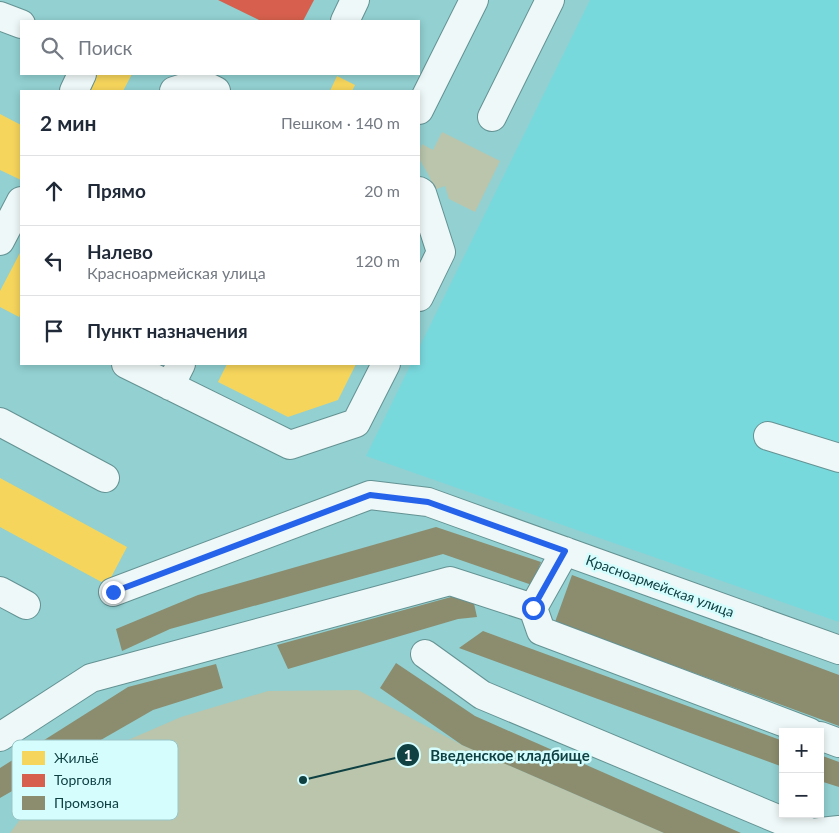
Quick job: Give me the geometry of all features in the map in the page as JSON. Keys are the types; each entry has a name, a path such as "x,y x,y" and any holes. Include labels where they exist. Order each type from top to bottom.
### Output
{"street":[{"path":"345,20 355,0"},
{"path":"420,108 474,0"},
{"path":"492,117 550,0"},
{"path":"0,16 20,24"},
{"path":"74,90 82,75"},
{"path":"177,90 200,83 214,90"},
{"path":"420,192 422,193 441,252 420,295"},
{"path":"0,241 12,209"},
{"path":"130,365 175,375 290,445 356,423 385,365"},
{"path":"0,422 105,478"},
{"path":"768,436 839,458"},
{"name":"Красноармейская улица","path":"113,592 370,495 428,502 839,650"},
{"path":"565,551 533,608 541,631 798,728"},
{"path":"0,737 92,678 450,581 533,608"},
{"path":"0,591 26,605"},
{"path":"425,654 482,696 811,832 839,830"},
{"path":"824,737 839,743"}],"shaded area":[{"path":"590,0 839,0 839,622 366,456 411,365 420,365 420,346"}],"green space":[{"path":"442,132 500,161 475,212 449,199 445,186 434,190 420,160 422,144 433,150"},
{"path":"358,690 462,745 664,833 10,833 20,820 178,820 178,740 128,740 181,717 268,691"}],"building: Жильё":[{"path":"95,75 131,75 124,90 88,90"},
{"path":"337,76 355,85 352,90 330,90"},
{"path":"0,114 20,124 20,180 0,170"},
{"path":"20,253 19,317 0,307 0,291"},
{"path":"226,365 356,365 338,400 288,417 218,382"},
{"path":"0,478 127,547 107,585 0,527"}],"building: Торговля":[{"path":"218,0 314,0 304,20 259,20"}],"building: Промзона":[{"path":"436,527 541,562 532,585 443,554 170,629 122,651 116,629 198,595"},
{"path":"572,575 839,675 839,726 555,622"},
{"path":"451,597 473,599 477,617 458,619 288,669 277,645"},
{"path":"483,631 779,740 779,766 459,648"},
{"path":"396,663 475,716 741,833 664,833 462,745 380,688"},
{"path":"216,664 223,688 153,710 101,740 44,740 128,687"},
{"path":"824,756 839,762 839,787 824,782"},
{"path":"12,760 12,791 0,798 0,768"}],"place":[{"name":"Введенское кладбище","path":"303,780"}],"route":[{"path":"113,592 370,495 428,502 565,551 533,608"}]}
